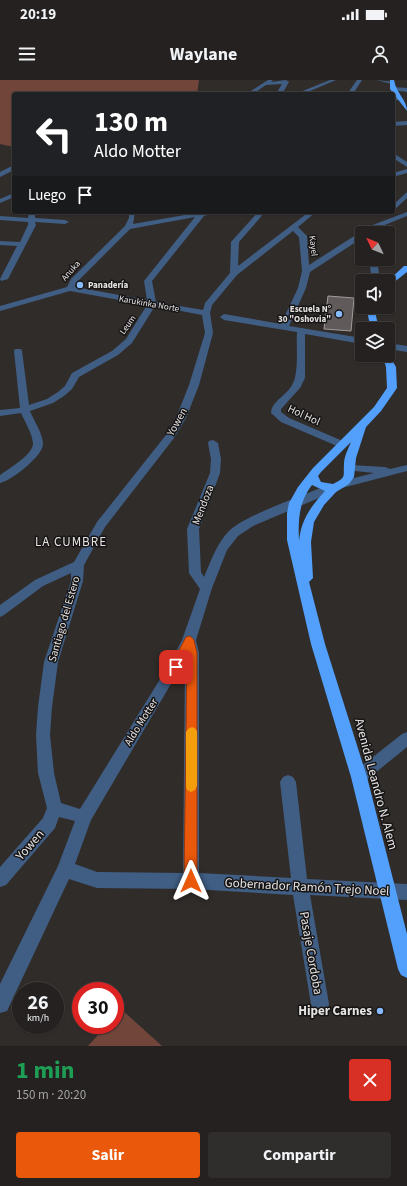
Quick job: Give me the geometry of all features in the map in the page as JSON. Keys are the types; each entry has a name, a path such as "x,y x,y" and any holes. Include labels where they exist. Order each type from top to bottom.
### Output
{"highway":[{"path":"392,81 393,89 407,109"},
{"path":"395,279 407,268"},
{"name":"Avenida Leandro N. Alem","path":"389,362 391,367 392,388 386,399 341,444 313,475 295,503 293,512 293,540 309,610 359,777 407,969"},
{"name":"Avenida Leandro N. Alem","path":"309,610 305,550 306,528 309,517 335,487 351,475 350,466 356,442 366,420"},
{"path":"326,462 338,461 350,466"},
{"path":"313,475 315,482 335,487"}],"street":[{"path":"253,92 271,80"},
{"path":"303,92 334,80"},
{"path":"351,92 360,80"},
{"path":"378,80 392,81"},
{"path":"266,84 286,82 280,92"},
{"path":"393,89 407,90"},
{"path":"395,99 400,99"},
{"path":"395,124 407,123"},
{"path":"395,156 407,165"},
{"path":"0,175 12,168"},
{"path":"395,174 407,171"},
{"path":"395,208 407,194"},
{"path":"0,201 12,196"},
{"path":"4,279 6,272 23,244 32,225 32,214"},
{"path":"128,227 132,214"},
{"path":"128,227 205,214"},
{"path":"234,273 236,242 260,214"},
{"path":"206,313 208,305 234,273 310,214"},
{"path":"374,226 388,214"},
{"path":"374,226 407,214"},
{"path":"152,304 148,281 201,215"},
{"path":"0,218 65,222"},
{"name":"Anuka","path":"0,309 70,290 74,281 128,227"},
{"name":"Kayel","path":"294,227 303,236 306,271"},
{"path":"284,328 302,288 306,271 355,240"},
{"path":"0,243 23,244"},
{"path":"235,254 245,257 255,256"},
{"name":"Karukinka Norte","path":"70,290 206,313"},
{"name":"Leum","path":"0,413 25,410 50,401 61,394 69,387 75,375 115,353 129,341 152,304"},
{"name":"Yowen","path":"78,565 101,525 170,436 181,418 194,385 209,333 206,313"},
{"path":"224,317 355,341"},
{"name":"Hol Hol","path":"301,331 300,378 297,386 276,409 276,413 285,420 341,444"},
{"path":"395,347 407,349"},
{"path":"0,480 30,458 37,449 38,443 25,410 18,351"},
{"name":"Mendoza","path":"206,588 195,573 193,529 215,473 216,458 213,443"},
{"name":"Aldo Motter","path":"350,466 402,469"},
{"name":"Aldo Motter","path":"0,1004 65,869 84,817 176,667 190,640 206,588 222,549 234,533 249,523 335,487 402,469"},
{"path":"0,612 40,583 78,565"},
{"name":"Santiago del Estero","path":"54,808 46,773 43,735 45,707 51,662 77,581 78,565"},
{"path":"190,640 192,653 191,881"},
{"path":"359,777 407,738"},
{"name":"Pasaje Cordoba","path":"288,782 300,886 320,1004"},
{"path":"54,808 84,817"},
{"name":"Yowen","path":"0,880 49,823 54,808"},
{"name":"Gobernador Ramón Trejo Noel","path":"65,869 97,880 191,881 407,892"}],"shaded area":[{"path":"0,80 199,80 197,92 12,92 12,147 0,144"},
{"path":"124,1012 162,1046 88,1046 99,1034 124,1034"}],"building":[{"name":"Escuela N° 30 \"Oshovia\"","path":"328,296 354,298 351,331 324,329"}],"slow traffic":[{"path":"191,786 192,732"}],"place":[{"name":"Panadería","path":"80,285"},
{"name":"Escuela N° 30 \"Oshovia\"","path":"339,314"},
{"name":"Hiper Carnes","path":"380,1011"}],"district":[{"name":"LA CUMBRE","path":"71,542"}],"route":[{"path":"176,667 190,640 192,653 191,881"}]}
